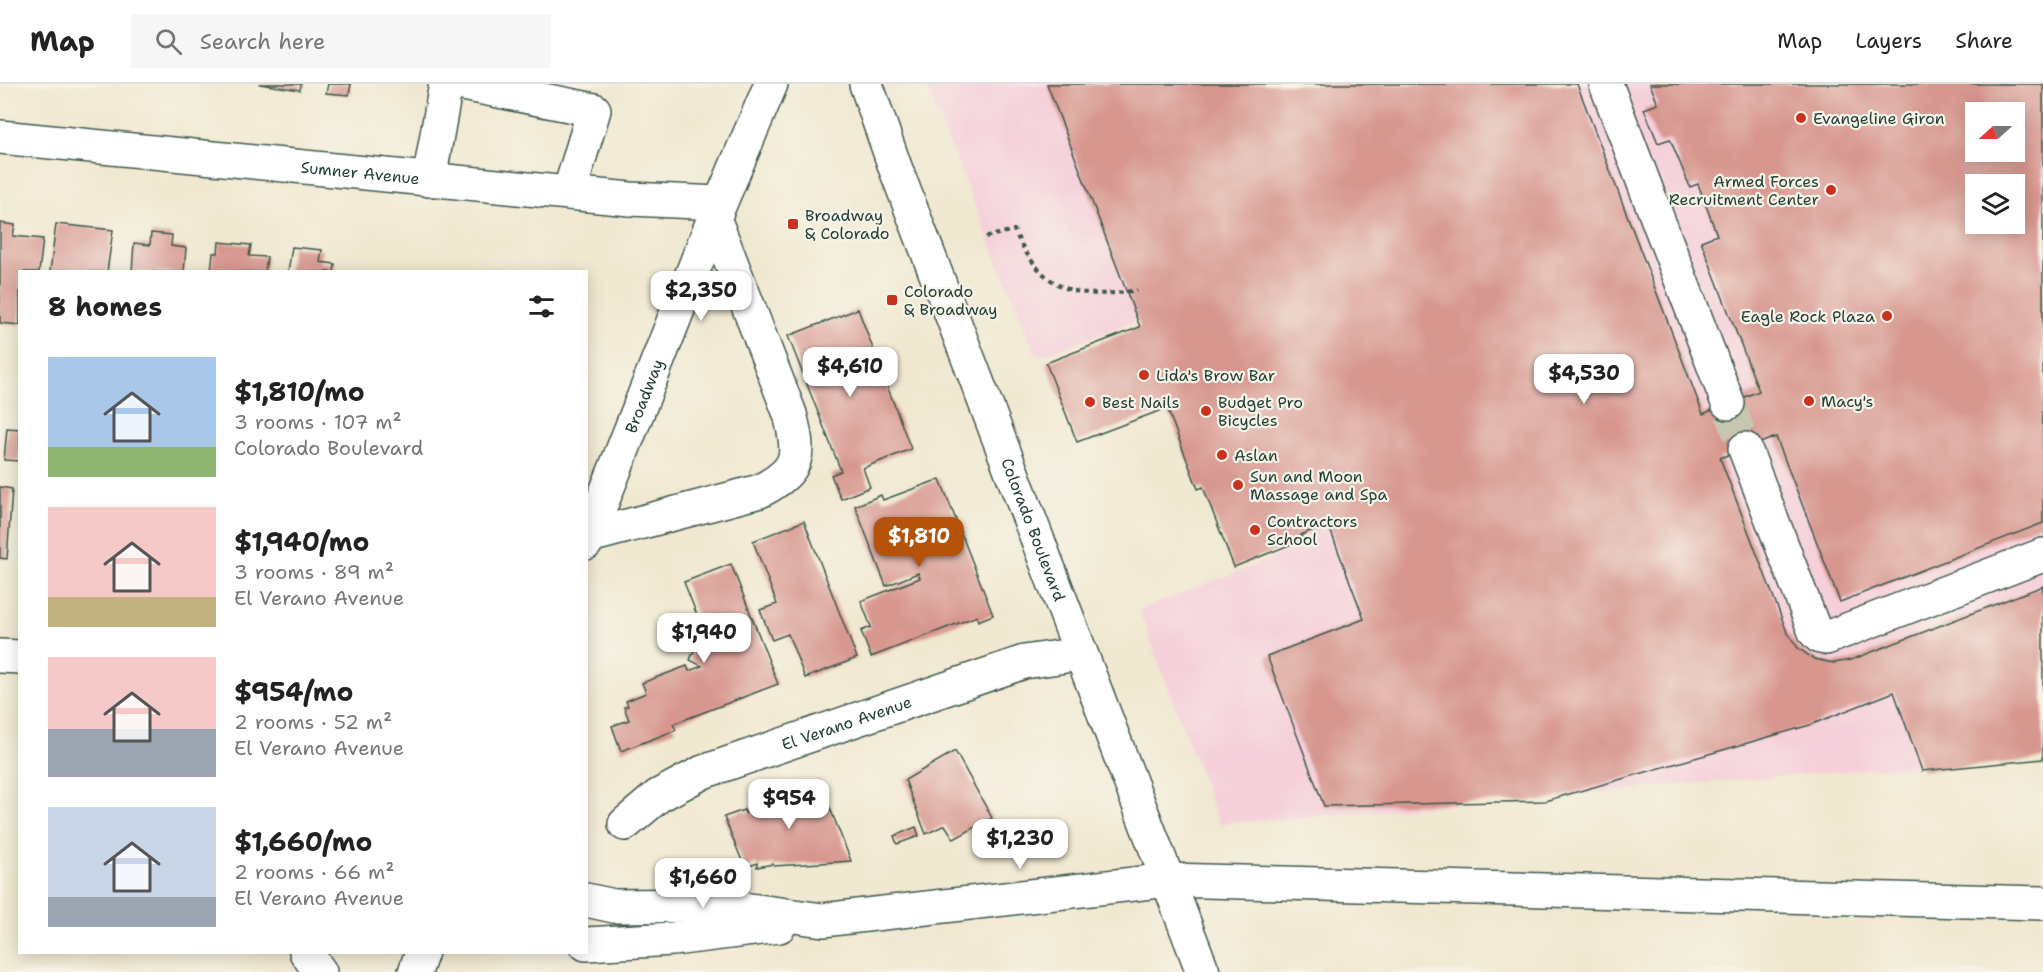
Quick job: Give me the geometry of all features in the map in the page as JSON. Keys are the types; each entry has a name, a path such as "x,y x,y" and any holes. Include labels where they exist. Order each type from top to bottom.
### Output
{"main road":[{"path":"429,180 446,84"},
{"path":"463,84 594,110 570,193"},
{"name":"Broadway","path":"588,539 717,210 771,84"},
{"name":"Colorado Boulevard","path":"866,84 899,178 1203,972"},
{"path":"1606,84 1728,403"},
{"name":"Sumner Avenue","path":"0,137 570,193 717,210"},
{"path":"588,539 760,491 783,479 797,461 796,438 790,414 717,210"},
{"path":"1745,449 1815,632 1820,637 1826,638 2043,555"},
{"name":"El Verano Avenue","path":"625,824 658,796 703,772 1024,662 1080,654"},
{"path":"0,656 18,657"},
{"path":"588,944 673,939 1168,880 2043,903"},
{"path":"588,900 614,906 713,905 823,920"},
{"path":"307,954 320,972"},
{"path":"415,972 421,954"}],"path":[{"path":"986,237 1014,230 1025,253 1057,284 1078,294 1113,294 1137,290"}],"shaded area":[{"path":"925,84 2043,84 2043,754 1219,824 1139,610 1301,547 1208,295 1037,357"}],"building":[{"path":"259,84 301,84 300,90"},
{"path":"328,84 351,84 349,95 326,93"},
{"path":"1047,84 1577,84 1703,414 1759,391 1701,241 1717,235 1698,184 1690,187 1670,139 1658,143 1644,109 1658,104 1650,84 2043,84 2043,523 1840,602 1776,437 1720,458 1787,632 1798,648 1814,659 1834,663 1851,660 2043,586 2043,759 1922,771 1894,692 1810,725 1545,801 1324,806 1267,656 1364,619 1328,524 1301,535 1302,540 1234,567 1203,487 1198,489 1167,408 1077,442 1046,363 1140,327"},
{"path":"0,223 15,225 13,236 43,239 39,270 18,270 18,325 0,323"},
{"path":"56,224 113,230 107,270 50,270"},
{"path":"151,233 172,235 171,246 186,248 184,270 132,270 134,243 150,245"},
{"path":"219,242 251,245 249,256 267,257 265,270 211,270 213,253 218,253"},
{"path":"292,247 322,250 320,262 335,264 334,270 288,270"},
{"path":"858,309 911,449 863,468 870,487 841,499 831,475 841,471 788,336"},
{"path":"7,428 18,429 18,461 4,460"},
{"path":"940,479 993,615 978,621 977,616 871,657 861,631 871,627 861,601 920,578 918,573 886,586 855,506 881,495 883,500"},
{"path":"0,487 12,489 7,559 0,558"},
{"path":"804,521 857,658 805,678 788,634 772,640 760,610 777,604 753,541"},
{"path":"731,564 778,684 673,724 676,730 621,751 612,726 629,720 624,707 628,706 626,701 646,693 642,683 687,666 689,671 702,666 690,660 698,642 710,648 684,582"},
{"path":"955,751 992,818 954,839 945,825 926,834 905,780"},
{"path":"819,780 851,861 774,866 773,864 757,867 757,863 745,868 724,817 744,810 745,813 751,811 749,807"},
{"path":"916,827 919,836 897,844 894,836"}],"tunnel":[{"path":"1728,403 1745,449"}],"place":[{"name":"Evangeline Giron","path":"1801,118"},
{"name":"Armed Forces Recruitment Center","path":"1831,190"},
{"name":"Broadway & Colorado","path":"793,224"},
{"name":"Colorado & Broadway","path":"892,300"},
{"name":"Eagle Rock Plaza","path":"1887,316"},
{"name":"Lida's Brow Bar","path":"1144,375"},
{"name":"Macy's","path":"1809,401"},
{"name":"Best Nails","path":"1090,402"},
{"name":"Budget Pro Bicycles","path":"1206,411"},
{"name":"Aslan","path":"1222,455"},
{"name":"Sun and Moon Massage and Spa","path":"1238,485"},
{"name":"Contractors School","path":"1255,530"}]}
